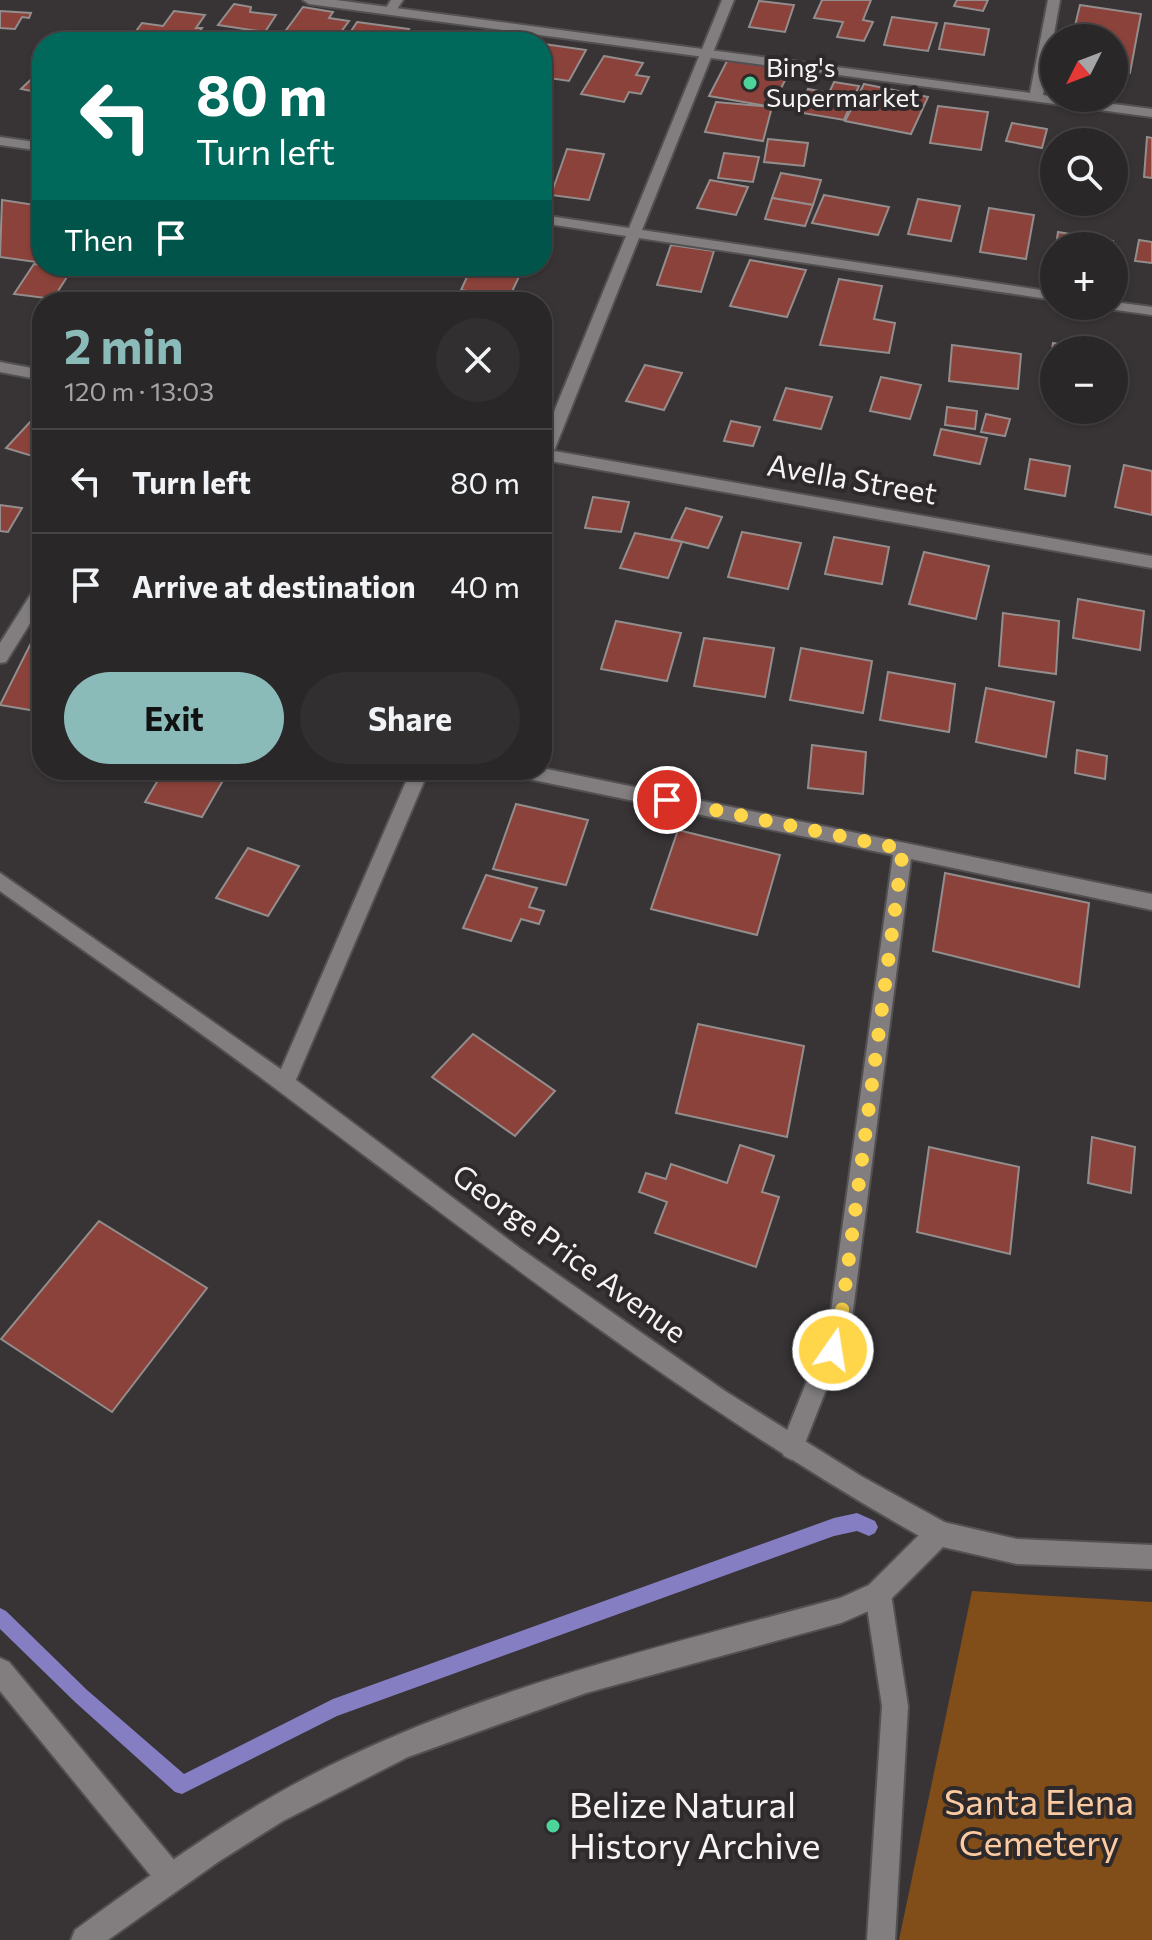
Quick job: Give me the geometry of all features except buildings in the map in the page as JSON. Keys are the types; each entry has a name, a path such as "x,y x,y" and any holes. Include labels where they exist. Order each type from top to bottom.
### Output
{"street":[{"path":"309,0 394,5 707,53 1152,113"},
{"path":"552,434 728,0"},
{"path":"1036,97 1054,0"},
{"path":"0,141 32,146"},
{"path":"552,220 1040,294"},
{"path":"1128,308 1152,311"},
{"path":"0,367 32,373"},
{"name":"Avella Street","path":"552,458 1152,562"},
{"path":"0,657 32,606"},
{"path":"552,777 1152,902"},
{"path":"285,1083 416,780"},
{"path":"792,1448 840,1326 903,849"},
{"name":"George Price Avenue","path":"0,881 285,1083 513,1256 792,1448 939,1533 972,1546 1011,1552 1152,1557"},
{"path":"85,1940 170,1877 261,1818 327,1782 440,1730 540,1694 841,1610 878,1594 939,1533"},
{"path":"878,1594 895,1706 881,1940"},
{"path":"0,1671 170,1877"}],"green space":[{"name":"Santa Elena Cemetery","path":"972,1591 1152,1602 1152,1940 899,1940"}],"waterway":[{"path":"0,1617 81,1696 182,1785 333,1708 834,1527 857,1522 869,1527"}],"place":[{"name":"Bing's Supermarket","path":"750,83"},
{"name":"Belize Natural History Archive","path":"553,1826"}],"route":[{"path":"667,800 903,849 840,1326 833,1350"}]}
